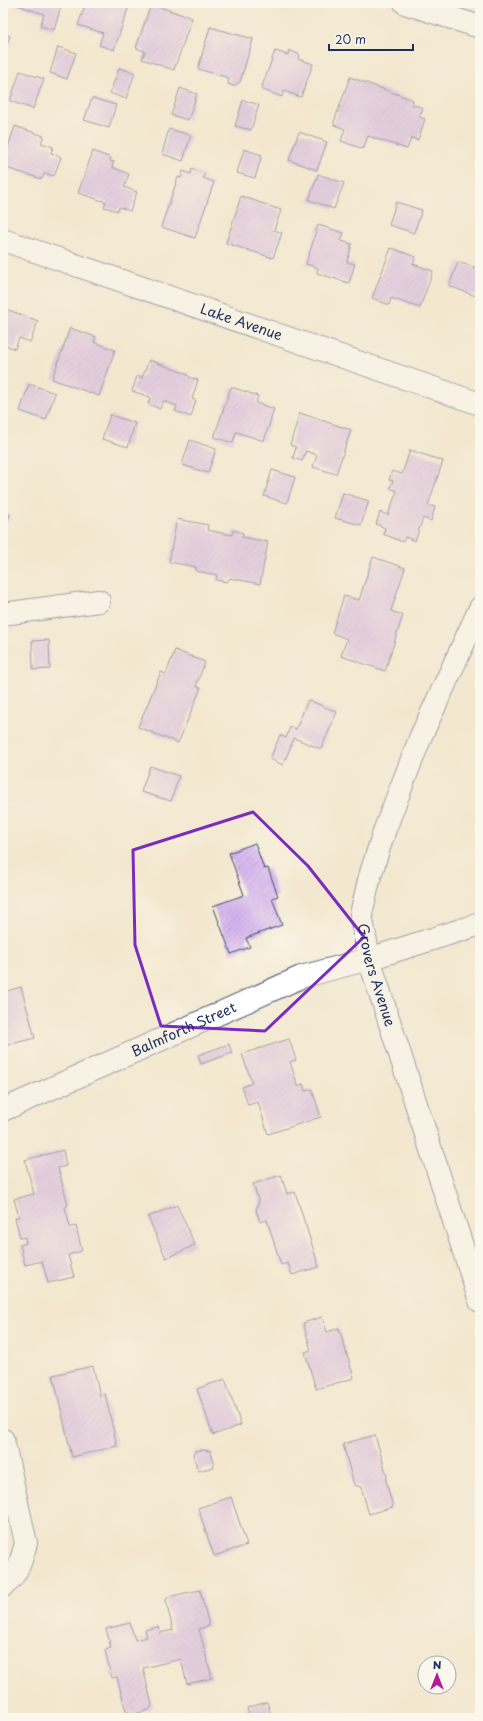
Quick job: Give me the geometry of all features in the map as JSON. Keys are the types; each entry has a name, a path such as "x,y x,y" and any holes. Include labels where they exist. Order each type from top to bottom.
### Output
{"street":[{"path":"405,3 480,27"},
{"name":"Lake Avenue","path":"3,240 480,404"},
{"path":"3,614 99,601"},
{"name":"Grovers Avenue","path":"480,608 422,736 379,850 361,914 369,959 480,1301"},
{"name":"Balmforth Street","path":"3,1110 301,977 369,959 480,924"},
{"path":"3,1440 26,1543 17,1569 8,1582 3,1586"}],"highlighted area":[{"path":"253,812 308,866 364,937 265,1031 161,1026 135,945 133,850"}],"building":[{"path":"17,3 62,3 54,30 40,26 44,14 17,5"},
{"path":"86,3 121,3 129,6 114,50 99,45 103,33 78,25"},
{"path":"151,4 192,18 174,70 142,59 145,51 136,48"},
{"path":"210,27 253,39 240,82 234,86 228,84 229,78 198,69"},
{"path":"3,34 10,36 3,57"},
{"path":"58,47 76,53 67,79 50,73"},
{"path":"289,50 300,55 298,59 313,64 301,97 284,91 282,97 261,89 275,51 288,55"},
{"path":"119,68 135,73 126,99 110,93"},
{"path":"20,71 44,79 33,109 10,101"},
{"path":"350,77 413,100 412,104 423,108 419,117 425,119 418,140 411,138 407,149 368,136 363,149 341,141 345,129 334,125 334,122"},
{"path":"180,88 197,94 188,120 171,115"},
{"path":"92,98 116,105 109,128 84,120"},
{"path":"243,100 259,105 251,130 235,126"},
{"path":"15,126 44,136 41,143 53,147 51,153 61,157 54,176 45,173 42,179 3,167 3,162"},
{"path":"169,129 191,135 183,161 162,154"},
{"path":"299,132 327,142 317,170 289,160"},
{"path":"244,149 262,155 255,178 237,173"},
{"path":"93,151 111,158 110,161 114,162 112,167 129,174 124,187 137,192 130,211 119,207 118,211 104,207 106,202 78,193"},
{"path":"192,169 205,174 203,178 214,182 195,238 161,227 178,177 181,178 183,171 191,174"},
{"path":"318,174 344,183 334,209 309,200"},
{"path":"241,196 281,210 274,230 282,233 273,258 226,243"},
{"path":"396,202 422,210 414,233 389,225"},
{"path":"318,225 344,233 341,241 352,244 347,262 355,264 349,283 317,273 318,268 306,264"},
{"path":"391,248 416,257 413,264 433,271 420,308 391,298 389,305 372,298"},
{"path":"458,262 480,269 480,284 476,296 449,286"},
{"path":"3,308 38,321 30,342 19,338 15,349 3,344"},
{"path":"70,328 96,337 94,342 115,350 99,396 52,379"},
{"path":"149,360 187,374 189,377 198,380 192,399 196,400 191,417 175,411 177,406 163,401 160,409 148,404 150,397 132,391 137,376 142,378"},
{"path":"29,384 55,393 46,420 20,411"},
{"path":"231,387 258,396 256,403 274,409 264,441 236,432 233,443 214,437"},
{"path":"300,413 351,430 336,474 313,467 317,455 306,451 302,461 293,458 296,447 290,445"},
{"path":"110,415 135,423 128,447 102,439"},
{"path":"190,440 216,449 208,473 182,465"},
{"path":"410,450 443,461 428,505 435,507 431,521 423,518 415,541 405,537 403,542 383,534 385,528 376,524 380,512 388,515 397,491 390,488 393,481 389,480 392,471 402,474"},
{"path":"272,470 295,477 287,503 264,496"},
{"path":"343,493 369,501 361,525 335,518"},
{"path":"3,512 10,515 5,527 3,526"},
{"path":"177,519 208,525 207,530 232,535 233,530 243,533 242,537 268,542 260,584 230,578 227,582 216,580 217,575 196,571 196,567 169,562"},
{"path":"373,557 405,568 391,611 403,615 385,671 341,656 347,639 332,633 344,596 359,600"},
{"path":"49,640 50,669 33,670 32,641"},
{"path":"175,650 205,662 196,686 201,688 178,743 138,727 161,672 166,674"},
{"path":"308,700 337,712 321,749 294,738 283,765 270,759 280,735 286,738 290,727 296,729"},
{"path":"150,766 179,776 171,801 141,792"},
{"path":"255,843 264,869 268,868 278,896 272,898 282,925 246,938 250,947 231,954 213,906 244,895 229,853"},
{"path":"21,987 35,1038 3,1046 3,992"},
{"path":"289,1039 296,1060 290,1062 298,1086 303,1084 305,1091 312,1089 321,1117 268,1134 258,1102 248,1105 242,1087 252,1083 242,1054"},
{"path":"229,1044 232,1053 201,1064 198,1055"},
{"path":"63,1150 66,1166 58,1168 68,1205 65,1207 70,1227 76,1226 82,1251 68,1255 74,1277 48,1283 42,1261 25,1265 20,1245 26,1243 25,1237 20,1238 15,1218 19,1217 14,1199 34,1194 25,1160"},
{"path":"281,1175 287,1194 295,1192 319,1267 292,1275 288,1263 281,1265 267,1220 260,1222 256,1210 259,1202 253,1184"},
{"path":"177,1205 195,1245 166,1258 148,1217"},
{"path":"322,1317 327,1332 339,1328 354,1378 316,1389 305,1352 311,1350 303,1323"},
{"path":"93,1366 100,1396 105,1394 117,1446 72,1457 53,1375"},
{"path":"225,1379 241,1425 213,1435 197,1389"},
{"path":"375,1435 387,1476 386,1481 393,1507 369,1514 361,1487 354,1485 343,1444"},
{"path":"195,1451 211,1451 214,1467 198,1471 193,1454"},
{"path":"231,1497 247,1545 214,1556 198,1508"},
{"path":"200,1590 209,1626 199,1629 212,1678 187,1684 181,1659 143,1668 152,1705 149,1710 134,1714 126,1711 117,1677 112,1678 105,1650 111,1648 106,1629 130,1623 135,1640 147,1637 145,1630 158,1627 160,1633 173,1630 166,1601 167,1597"},
{"path":"267,1702 272,1718 250,1718 247,1708"}]}
